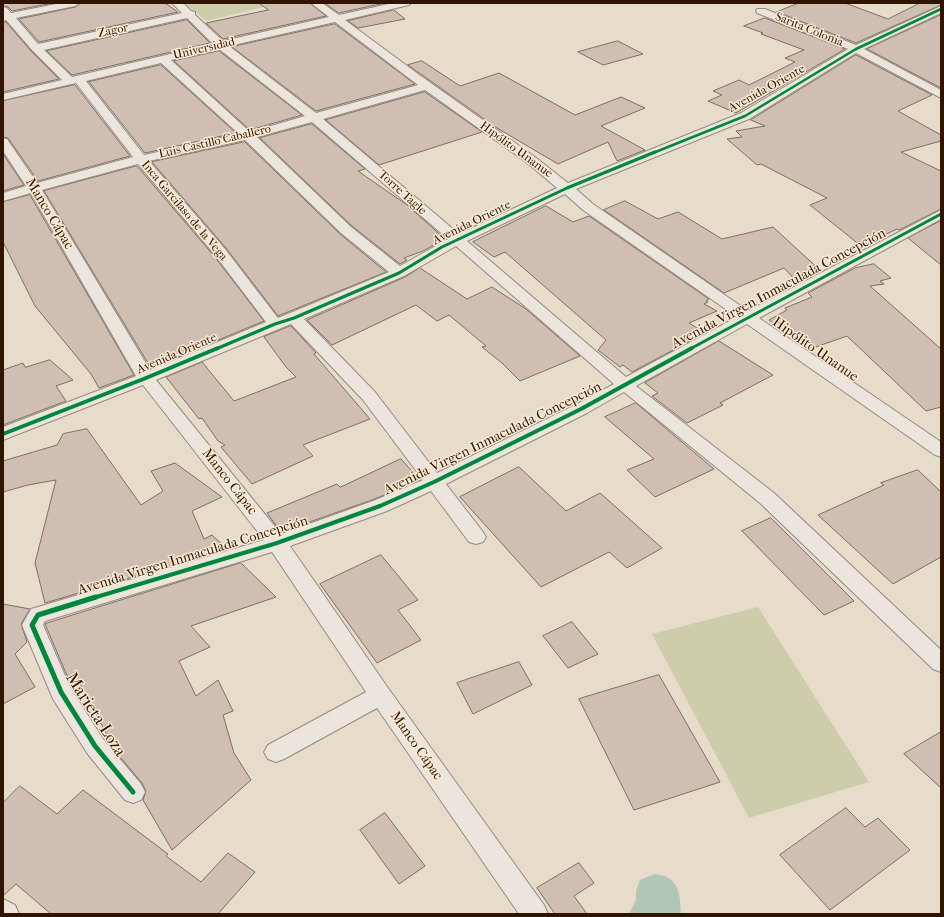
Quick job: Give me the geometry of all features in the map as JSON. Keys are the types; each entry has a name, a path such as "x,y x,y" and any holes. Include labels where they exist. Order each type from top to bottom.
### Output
{"street":[{"path":"5,15 75,3"},
{"name":"Torre Tagle","path":"177,3 191,14 221,45 315,118 625,385 767,498 941,663"},
{"name":"Hipólito Unanue","path":"316,3 338,18 426,86 519,151 567,188 588,207 939,446"},
{"name":"Universidad","path":"3,97 163,58 406,3"},
{"name":"Avenida Oriente","path":"3,434 146,378 274,324 294,318 399,273 442,247 567,188 745,116 856,49 941,9"},
{"name":"Sarita Colonia","path":"761,11 856,49 941,96"},
{"name":"Zagor","path":"36,48 191,14"},
{"name":"Inca Garcilaso de la Vega","path":"5,15 36,48 75,80 220,252 274,324"},
{"path":"163,58 248,136 346,230 399,273"},
{"name":"Luis Castillo Caballero","path":"3,197 141,159 248,136 426,86"},
{"name":"Manco Cápac","path":"3,142 34,188 146,378 277,543 380,695 535,914"},
{"name":"Avenida Virgen Inmaculada Concepción","path":"32,625 38,615 277,543 380,506 434,482 580,409 941,214"},
{"path":"294,318 369,396 476,537"},
{"name":"Marieta Loza","path":"32,625 61,692 95,746 133,792"},
{"path":"276,752 380,695"}],"green space":[{"path":"184,3 259,3 264,7 206,21"},
{"path":"758,607 869,782 749,818 652,634"}],"shaded area":[{"path":"655,874 666,876 675,884 680,899 681,914 629,914 636,900 636,891 640,880"}],"building":[{"path":"3,3 53,3 12,11 8,7 3,6"},
{"path":"81,3 165,3 178,12 39,42 19,19 75,7"},
{"path":"259,3 310,3 326,16 223,39 206,23 268,10"},
{"path":"325,3 385,3 339,13"},
{"path":"799,3 845,3 888,19 920,3 941,3 941,5 856,43 777,12"},
{"path":"394,10 405,19 358,28 348,21"},
{"path":"941,15 941,88 867,49"},
{"path":"765,18 845,49 736,113 708,101 722,95 713,91 739,80 749,85 795,62 785,58 804,50 744,26"},
{"path":"187,20 210,43 72,75 47,51"},
{"path":"3,22 6,22 31,51 59,79 3,92"},
{"path":"335,24 415,84 316,111 232,47"},
{"path":"618,41 643,54 603,65 578,52"},
{"path":"219,51 302,115 250,130 174,61"},
{"path":"856,55 932,95 898,111 941,135 941,141 901,152 941,171 941,209 899,230 897,229 861,246 810,205 827,198 761,164 757,165 727,139 742,137 736,131 765,126 751,120"},
{"path":"422,61 460,86 499,73 575,115 621,97 645,108 601,126 645,150 617,161 608,142 558,164 497,128 408,65"},
{"path":"161,65 236,133 145,153 89,82"},
{"path":"75,85 130,156 38,181 8,138 3,137 3,101"},
{"path":"425,92 482,132 379,165 326,120"},
{"path":"312,124 365,169 358,171 407,205 445,239 423,251 404,258 407,260 400,264 352,226 260,138"},
{"path":"245,142 340,234 386,272 278,316 226,248 152,162"},
{"path":"3,154 24,185 3,191"},
{"path":"137,166 214,256 264,321 151,368 44,191"},
{"path":"30,195 134,375 99,388 91,374 35,306 3,242 3,202"},
{"path":"625,201 658,219 678,212 722,239 773,227 821,271 798,283 784,268 724,293 604,210"},
{"path":"546,206 573,222 589,216 709,299 706,301 708,302 704,304 717,311 689,323 705,333 632,372 623,365 620,367 598,350 606,340 505,252 494,257 473,242"},
{"path":"941,221 941,265 908,238"},
{"path":"874,264 891,278 880,281 884,284 870,286 941,349 941,407 926,411 847,336 810,349 769,320 787,310 785,308 812,297 808,293 855,268"},
{"path":"420,268 467,299 492,287 526,309 580,356 520,381 502,363 482,347 486,346 449,315 437,321 416,305 332,345 307,320 405,277"},
{"path":"291,326 316,353 314,354 370,419 303,445 313,456 252,484 221,447 225,445 218,441 202,418 199,419 166,377 202,362 234,401 296,377 286,367 264,337"},
{"path":"719,341 773,375 720,403 723,405 687,423 652,396 658,393 645,383"},
{"path":"50,360 73,380 56,386 66,401 3,425 3,370 23,363 25,367"},
{"path":"636,403 714,469 655,497 627,470 654,459 605,417"},
{"path":"87,429 141,505 163,491 151,471 175,463 222,497 192,511 204,539 212,535 227,549 45,603 35,563 56,480 28,485 3,492 3,461 57,445 63,434"},
{"path":"401,459 420,480 372,500 281,532 267,513 337,484 340,487"},
{"path":"519,467 566,511 600,493 662,548 627,568 609,552 541,587 460,497"},
{"path":"918,470 941,492 941,557 893,584 818,515 884,485 881,483"},
{"path":"771,518 854,601 824,615 742,531"},
{"path":"381,555 418,600 398,610 421,640 377,663 320,584"},
{"path":"241,563 276,597 191,626 210,647 179,661 196,696 218,680 233,711 223,715 234,753 251,780 172,850 143,800 146,791 142,783 116,752 79,682 71,685 45,624"},
{"path":"3,604 30,609 21,624 27,642 15,654 35,687 3,704"},
{"path":"572,622 598,654 568,668 543,636"},
{"path":"519,662 532,685 473,714 457,683"},
{"path":"659,675 720,782 634,810 579,699"},
{"path":"941,732 941,788 904,754"},
{"path":"20,786 57,814 83,790 168,854 166,856 201,882 228,853 255,872 218,914 51,914 16,884 3,896 3,803"},
{"path":"846,808 865,827 878,818 910,850 830,910 780,855"},
{"path":"385,813 425,866 399,884 360,830"},
{"path":"579,863 594,883 574,896 587,914 555,914 537,888"}],"cycle path":[{"path":"3,434 146,378 275,324 294,318 399,273 442,247 567,188 745,116 856,49 941,9"},
{"path":"133,792 95,746 61,692 32,625 38,615 277,543 380,506 434,482 581,409 748,317 941,214"}]}
